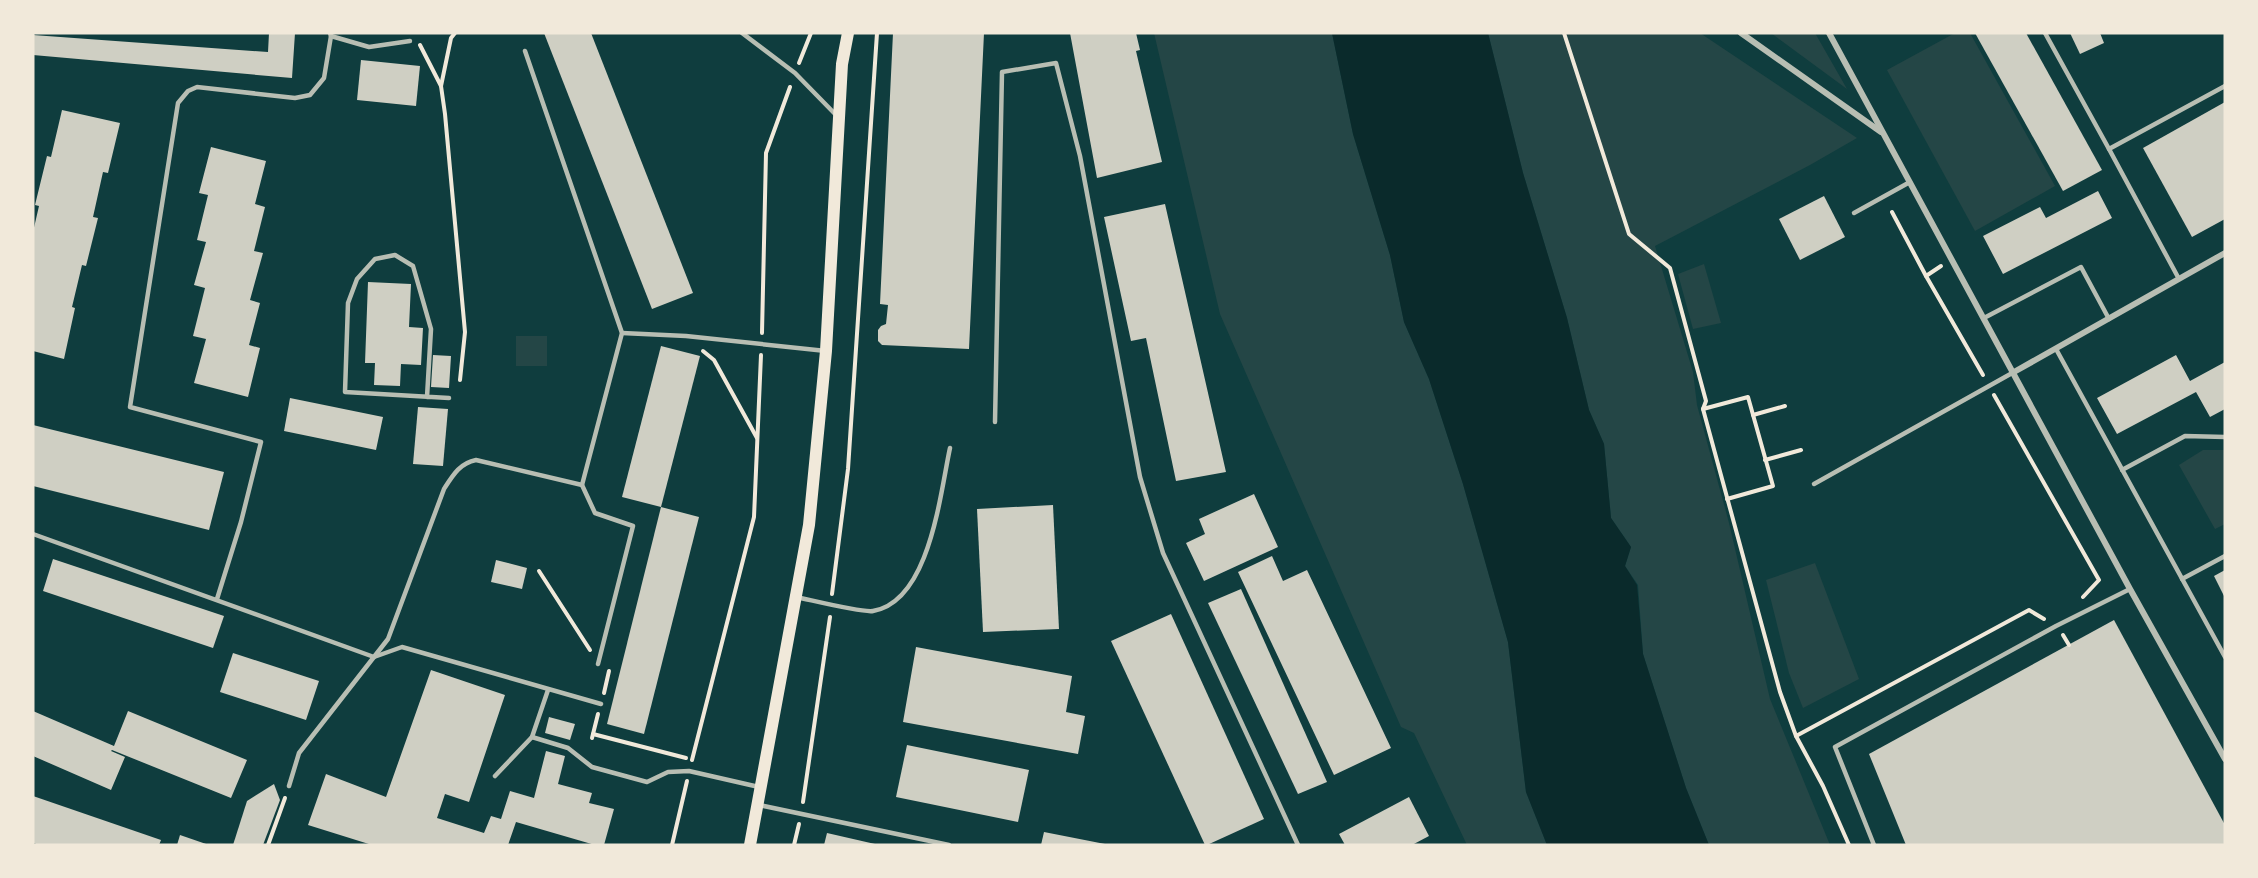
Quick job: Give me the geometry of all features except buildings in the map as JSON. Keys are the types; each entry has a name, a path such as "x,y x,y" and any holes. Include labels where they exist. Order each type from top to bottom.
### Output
{"main road":[{"path":"750,845 809,525 826,351 842,64 848,33"}],"street":[{"path":"1741,33 1884,134"},
{"path":"1829,33 2130,588 2224,754"},
{"path":"2014,372 2225,253"}],"lane":[{"path":"742,33 795,73 839,119"},
{"path":"2045,33 2179,279"},
{"path":"217,599 242,522 261,442 129,407 178,103 188,91 197,87 295,98 310,95 324,78 330,34 369,47 410,40"},
{"path":"525,51 622,333 582,485 595,513 633,525 598,664"},
{"path":"995,422 1002,72 1056,63 1080,156 1140,477 1163,553 1298,845"},
{"path":"2109,149 2225,86"},
{"path":"1854,213 1910,182"},
{"path":"427,397 431,329 413,266 394,255 375,259 357,279 348,303 345,392 449,399"},
{"path":"1984,318 2081,267 2109,319"},
{"path":"622,333 686,336 826,351"},
{"path":"2056,349 2225,657"},
{"path":"1814,484 2014,372"},
{"path":"2122,470 2185,436 2225,437"},
{"path":"796,597 871,612 890,604 908,589 917,574 929,538 950,448"},
{"path":"289,786 299,753 388,639 444,489 465,462 476,460 582,485"},
{"path":"33,534 375,657 402,647 601,704"},
{"path":"2182,579 2225,556"},
{"path":"1874,845 1835,747 2130,588"},
{"path":"495,776 532,737 548,690"},
{"path":"532,737 568,748 592,767 647,782 668,772 689,771 762,788"},
{"path":"759,805 949,845"}],"path":[{"path":"455,33 451,38 441,86 465,332 460,380"},
{"path":"672,845 754,517 766,153 811,33"},
{"path":"794,845 801,814 848,469 877,33"},
{"path":"1564,33 1629,234 1670,268 1706,401 1703,409 1780,692 1796,736 1823,786 1849,845"},
{"path":"416,38 441,86"},
{"path":"1892,212 2099,580 2078,603"},
{"path":"1926,276 1951,260"},
{"path":"686,336 714,360 758,439"},
{"path":"1703,409 1748,397 1773,486 1727,499"},
{"path":"1753,415 1785,406"},
{"path":"1765,460 1801,450"},
{"path":"540,571 598,664 605,686"},
{"path":"1796,736 2029,610 2056,626"},
{"path":"593,734 692,759"},
{"path":"268,845 289,786"}],"shaded area":[{"path":"1154,33 1332,33 1353,134 1390,255 1404,322 1429,379 1463,484 1508,642 1526,792 1547,845 1467,845 1414,733 1401,727 1220,314"},
{"path":"1332,33 1488,33 1523,173 1567,318 1589,410 1604,444 1611,518 1631,547 1625,566 1637,585 1643,654 1686,788 1709,845 1547,845 1526,792 1508,642 1463,484 1429,379 1404,322 1390,255 1353,134"},
{"path":"1488,33 1700,33 1857,138 1655,246 1693,372 1697,405 1729,523 1770,699 1830,845 1709,845 1686,788 1643,654 1638,585 1625,566 1631,547 1611,518 1604,444 1589,410 1567,318 1523,173"},
{"path":"1771,33 1815,33 1847,89"},
{"path":"1955,33 1970,33 2055,186 1975,231 1887,70"},
{"path":"1704,264 1721,323 1693,329 1678,274"},
{"path":"516,336 547,336 547,366 516,366"},
{"path":"2203,450 2225,450 2225,524 2215,529 2179,465"},
{"path":"1815,563 1859,679 1803,708 1789,673 1766,580"}]}
